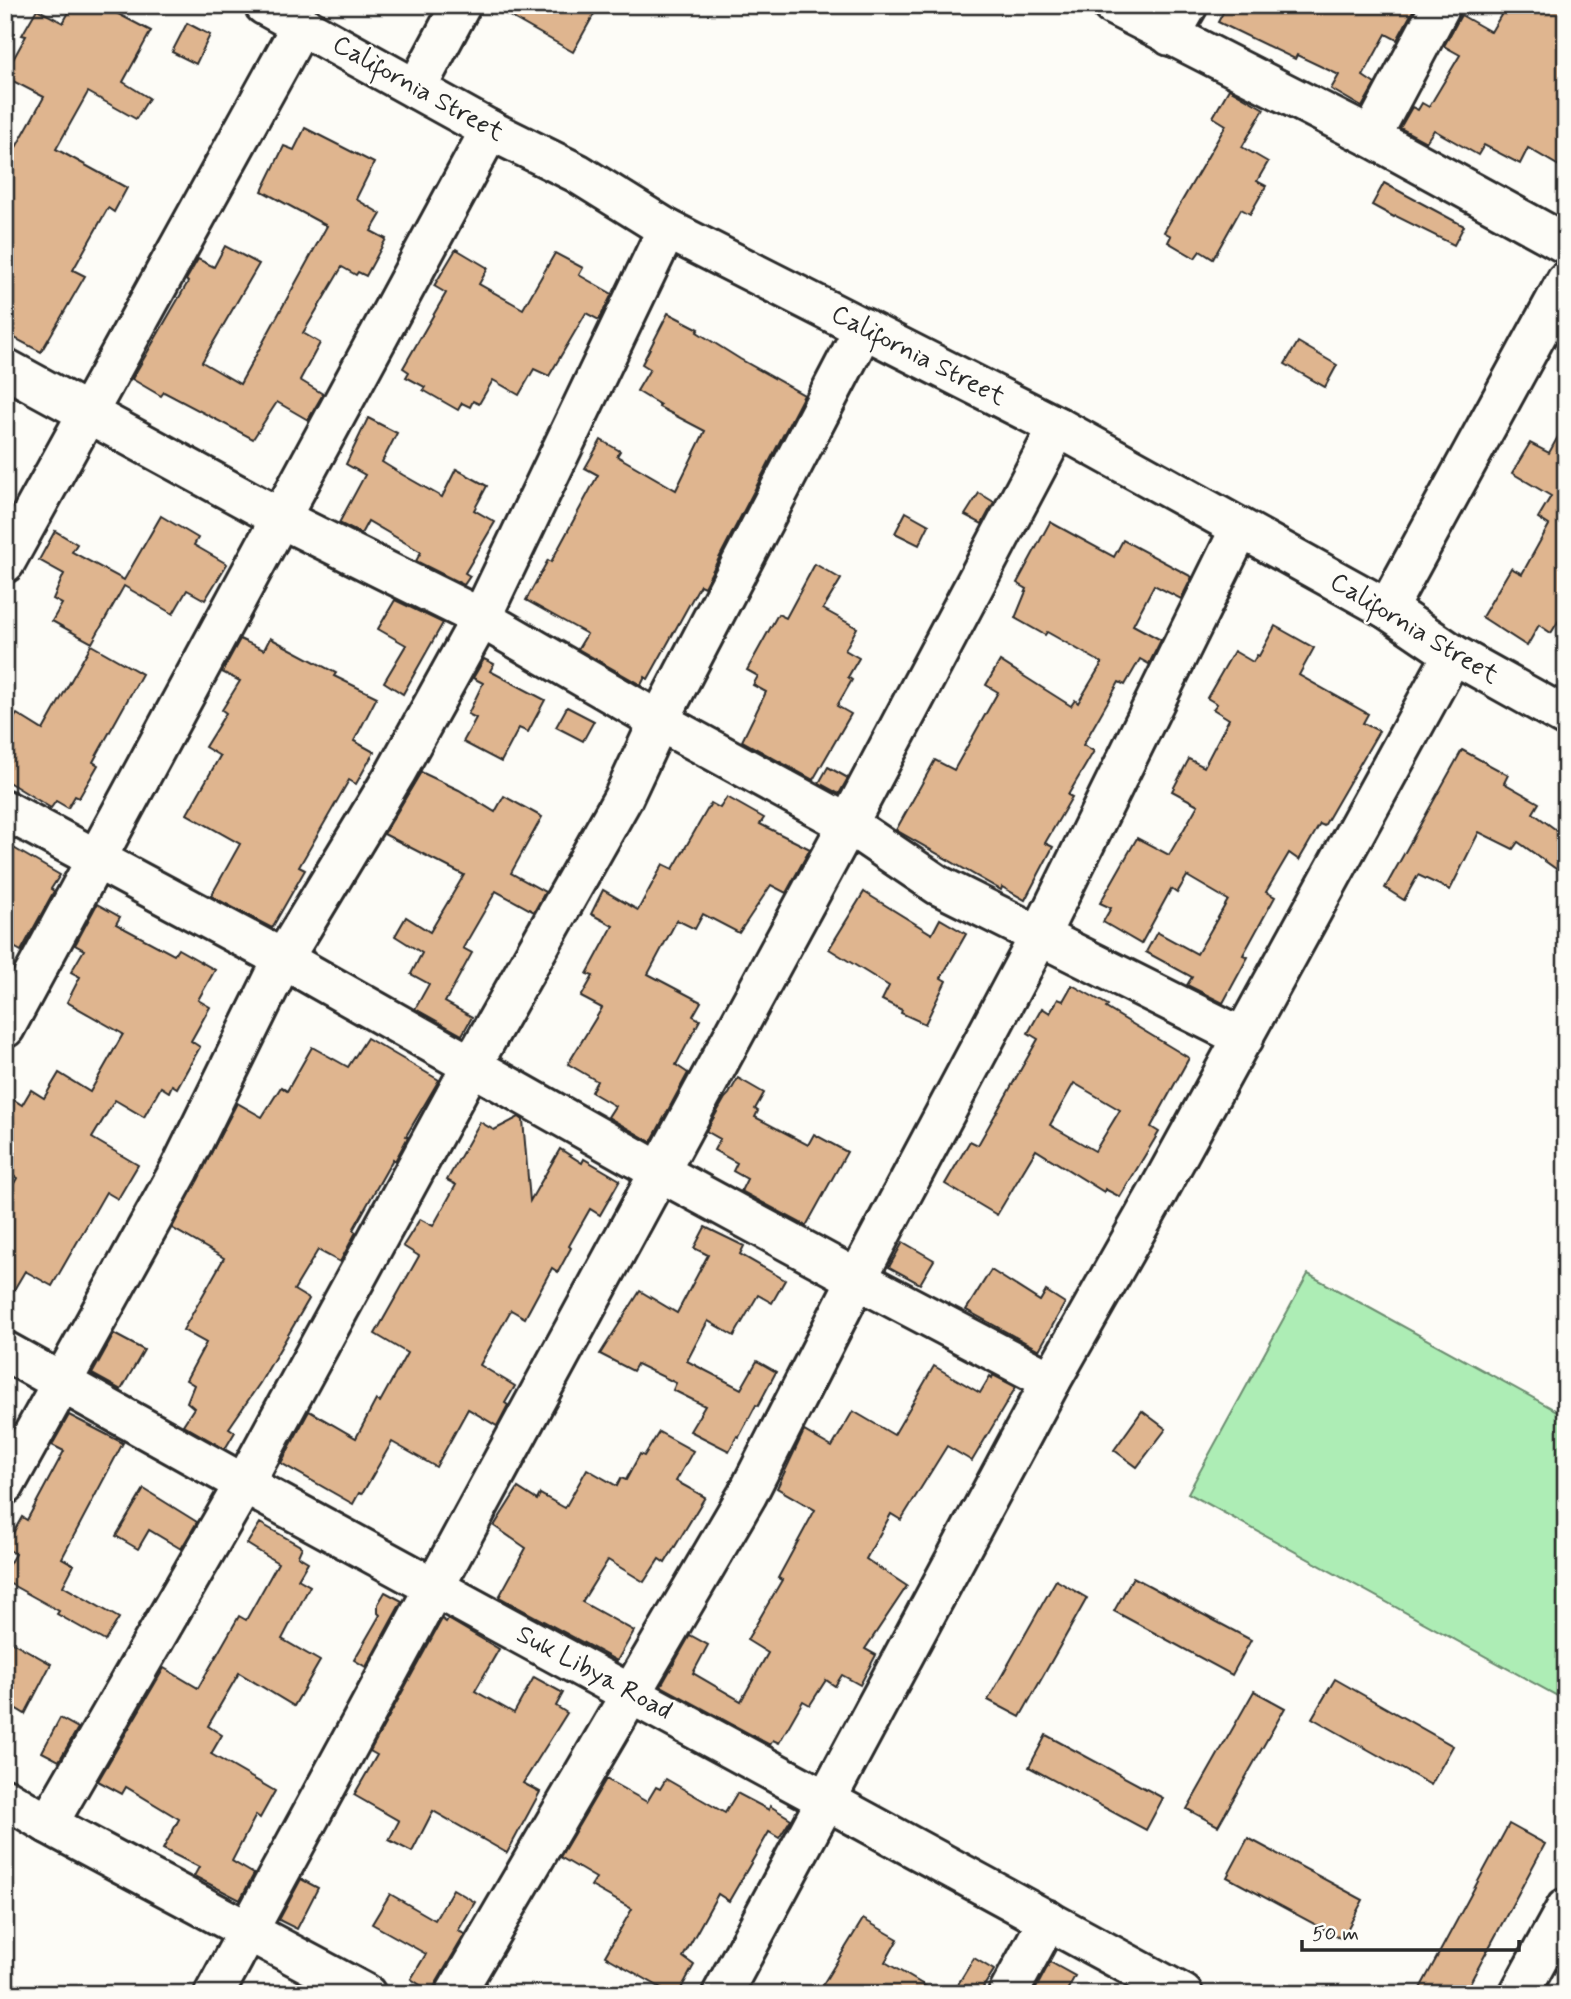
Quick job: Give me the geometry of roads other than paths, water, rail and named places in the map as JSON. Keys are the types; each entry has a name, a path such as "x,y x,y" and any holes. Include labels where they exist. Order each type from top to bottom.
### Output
{"street":[{"name":"California Street","path":"264,5 491,130 577,173 667,229 1058,427 1387,609 1453,654 1566,718"},
{"path":"416,89 461,5"},
{"path":"1112,5 1179,21 1370,137 1566,244"},
{"path":"1370,137 1441,5"},
{"path":"5,563 302,24"},
{"path":"5,1028 491,130"},
{"path":"5,1485 180,1169 283,958 396,772 481,618 667,229"},
{"path":"1387,609 1566,281"},
{"path":"48,1824 243,1484 472,1065 623,798 659,720 864,328"},
{"path":"5,368 281,519 481,618 848,824 938,885 1244,1038"},
{"path":"214,1994 848,824 1058,427"},
{"path":"455,1994 747,1495 857,1279 1039,937 1240,530"},
{"path":"722,1994 1051,1381 1244,1038 1453,654"},
{"path":"5,810 283,958 660,1172 1051,1381"},
{"name":"Suk Libya Road","path":"5,1351 243,1484 1183,1994"},
{"path":"5,1798 48,1824 366,1994"},
{"path":"1519,1994 1566,1908"},
{"path":"1008,1994 1048,1920"}]}
